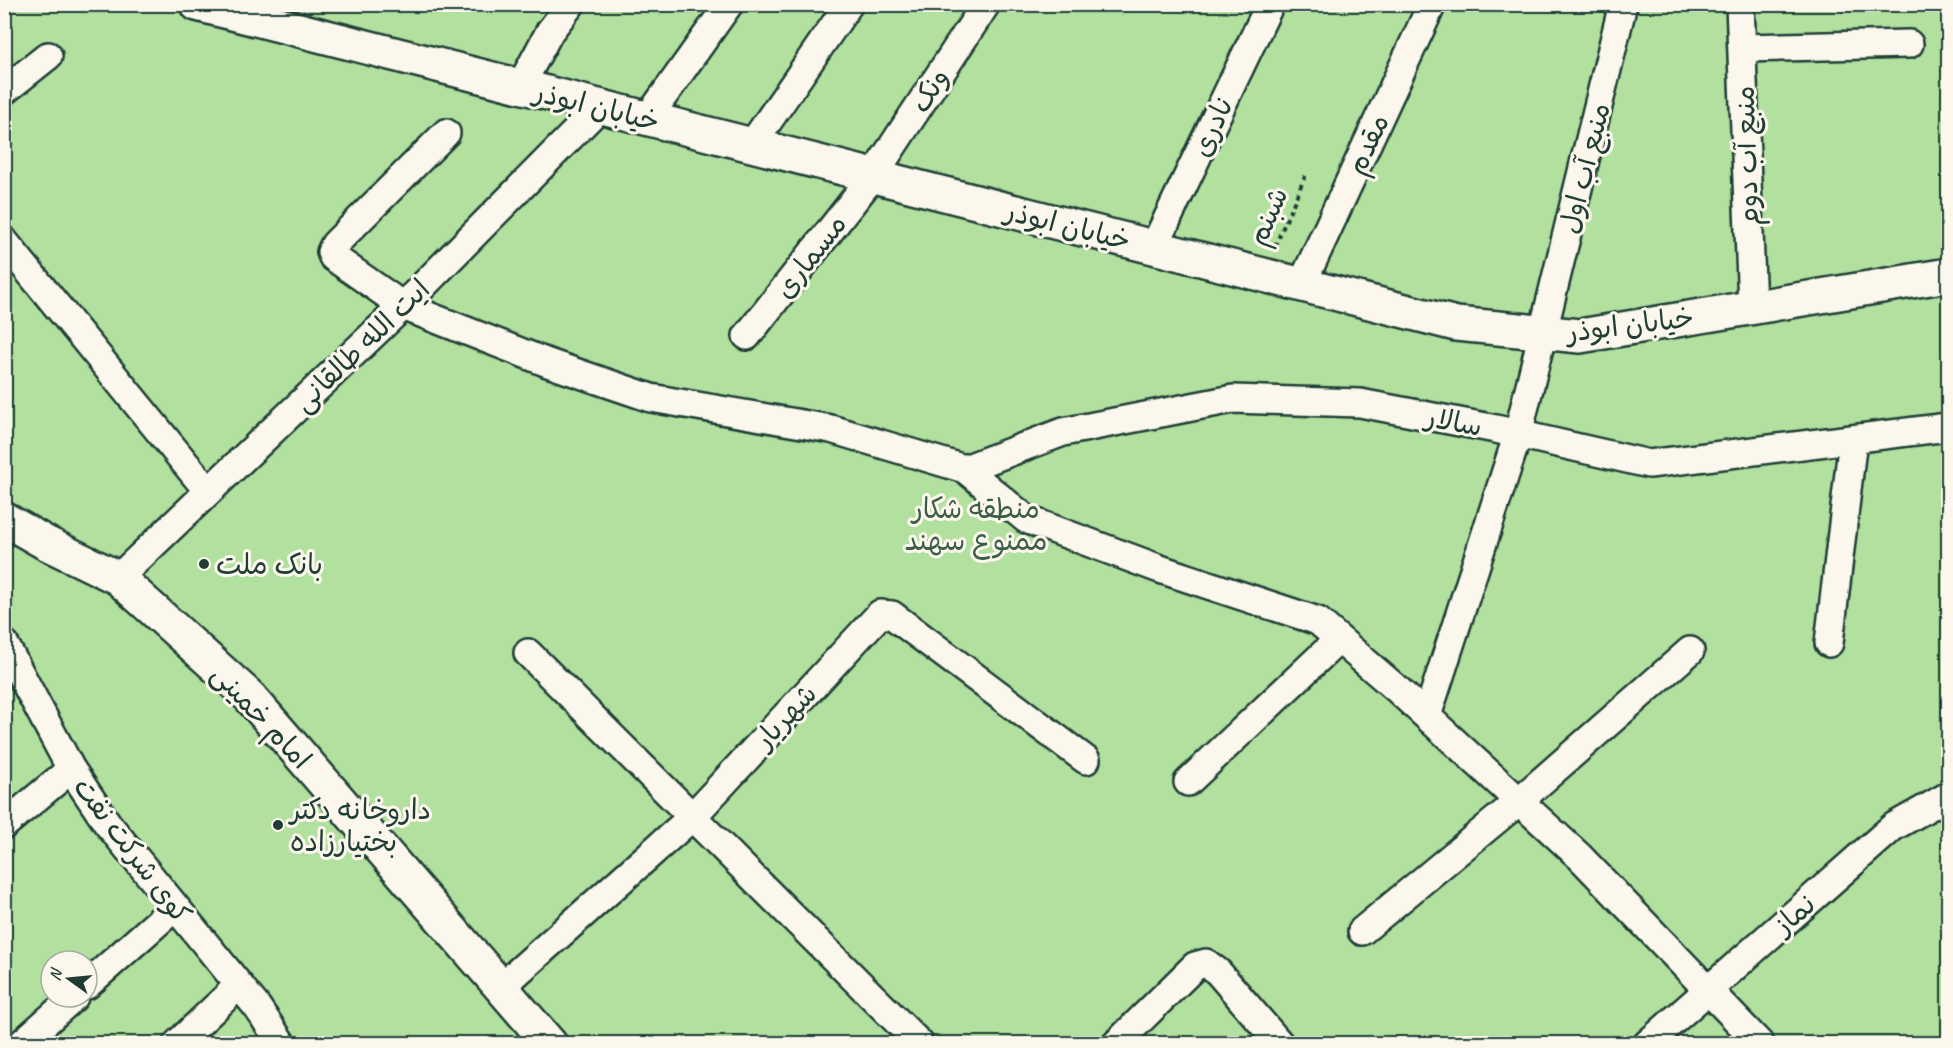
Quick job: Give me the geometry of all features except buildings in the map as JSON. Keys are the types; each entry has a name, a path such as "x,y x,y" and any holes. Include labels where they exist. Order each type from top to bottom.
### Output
{"main road":[{"name":"خیابان ابوذر","path":"196,4 1456,324 1580,336 1948,275"},
{"name":"امام خمینی","path":"4,519 46,543 118,578 250,697 550,1044"}],"street":[{"path":"520,87 550,32 571,4"},
{"path":"647,119 729,4"},
{"path":"751,146 849,4"},
{"name":"ونک","path":"873,176 986,4"},
{"name":"نادری","path":"1154,247 1270,4"},
{"name":"مقدم","path":"1302,284 1432,4"},
{"name":"منبع آب اول","path":"1427,716 1518,434 1623,4"},
{"name":"منبع آب دوم","path":"1740,4 1752,308"},
{"path":"1742,48 1909,44"},
{"path":"4,91 48,56"},
{"name":"ایت الله طالقانی","path":"118,578 404,306 600,107"},
{"path":"446,133 335,244 331,252 333,258 404,306 548,363 651,398 831,429 965,469 1026,519 1160,569 1318,621 1427,716 1580,857 1760,1044"},
{"name":"مسماری","path":"747,336 873,176"},
{"path":"4,241 208,491"},
{"name":"سالار","path":"965,469 1063,432 1233,399 1360,404 1518,434 1649,464 1948,427"},
{"path":"1829,643 1853,439"},
{"path":"4,541 46,543"},
{"name":"شهریار","path":"501,987 692,817 880,615 892,615 1086,760"},
{"path":"1188,782 1339,639"},
{"name":"کوی شرکت نفت","path":"4,643 71,770 107,823 257,1007 282,1044"},
{"path":"1362,931 1519,801 1690,651"},
{"path":"528,653 920,1044"},
{"path":"4,825 71,770"},
{"name":"نماز","path":"1647,1044 1893,827 1948,796"},
{"path":"99,974 175,907"},
{"path":"1116,1044 1195,966 1206,963 1218,972 1280,1044"},
{"path":"177,1044 239,985"},
{"path":"21,1044 60,1009"}],"path":[{"name":"شبنم","path":"1263,275 1307,172"}],"green space":[{"name":"منطقه شکار ممنوع سهند","path":"5,5 1948,5 1948,1043 5,1044"}],"place":[{"name":"بانک ملت","path":"204,564"},
{"name":"داروخانه دکتر بختیارزاده","path":"278,825"}]}
